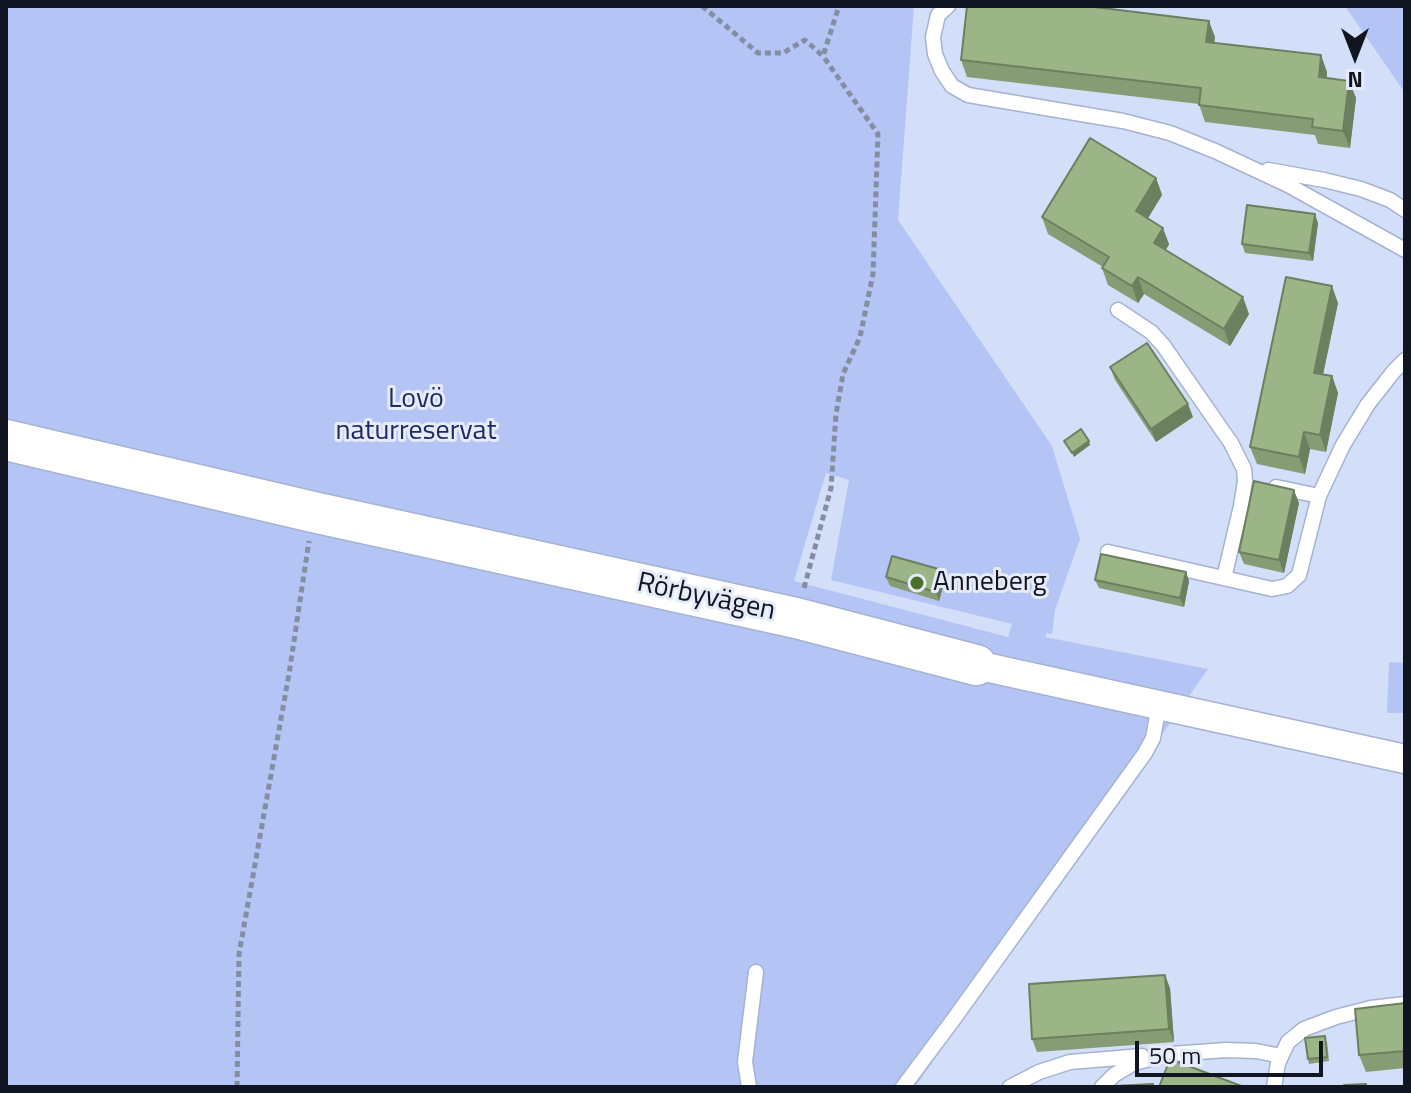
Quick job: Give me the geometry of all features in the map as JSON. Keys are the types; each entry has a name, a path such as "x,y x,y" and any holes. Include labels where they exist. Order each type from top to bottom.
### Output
{"street":[{"name":"Rörbyvägen","path":"6,440 313,512 796,618 976,665 1405,759"}],"lane":[{"path":"948,6 938,15 933,37 935,54 952,86 968,95 1123,121 1170,133 1288,185 1405,250"},
{"path":"1249,167 1361,189 1390,200 1405,210"},
{"path":"1118,310 1151,332 1163,345 1231,443 1244,469 1241,506 1224,578"},
{"path":"1108,552 1272,589 1287,586 1299,575 1319,496 1343,445 1368,404 1405,360"},
{"path":"1245,481 1319,496"},
{"path":"903,1087 1145,753 1153,738 1159,705"},
{"path":"749,1087 745,1062 756,972"},
{"path":"1274,1087 1278,1063 1288,1042 1304,1029 1371,1008 1405,1004"},
{"path":"1010,1087 1039,1072 1070,1062 1226,1050 1281,1056"},
{"path":"1102,1087 1134,1063 1171,1054"}],"path":[{"path":"702,6 758,53 783,53 805,40 823,56 878,134 873,274 860,337 843,374 836,414 831,488 796,618"},
{"path":"823,56 839,6"},
{"path":"237,1087 239,954 289,674 313,512"}],"green space":[{"name":"Lovö naturreservat","path":"6,6 914,6 898,220 1052,446 1080,539 1055,610 1052,634 1047,633 1045,637 1208,669 915,1087 6,1087","holes":["826,473 849,480 831,580 1012,624 1008,637 794,581"]},
{"path":"1345,6 1405,6 1405,93"},
{"path":"1389,662 1405,663 1405,713 1387,713"}],"building":[{"path":"967,6 1086,6 1209,21 1206,42 1321,55 1319,77 1349,81 1343,131 1312,127 1313,119 1199,105 1201,88 961,60"},
{"path":"1090,138 1156,178 1136,211 1163,228 1154,243 1243,297 1224,329 1138,277 1132,286 1102,268 1109,257 1042,217"},
{"path":"1247,205 1315,214 1309,253 1242,244"},
{"path":"1286,277 1332,286 1314,373 1332,376 1320,435 1304,432 1299,457 1250,447"},
{"path":"1147,343 1188,404 1151,429 1110,367"},
{"path":"1081,429 1089,441 1072,453 1064,441"},
{"path":"1254,481 1294,490 1279,560 1239,552"},
{"path":"1101,554 1186,572 1180,598 1095,580"},
{"path":"892,556 942,570 936,592 886,577"},
{"path":"1165,975 1169,1029 1032,1039 1029,984"},
{"path":"1405,1003 1405,1051 1359,1055 1355,1009"},
{"path":"1325,1036 1327,1057 1308,1059 1305,1038"},
{"path":"1170,1059 1244,1087 1159,1087"},
{"path":"1153,1084 1153,1087 1115,1087 1115,1086"},
{"path":"1366,1084 1366,1087 1344,1087 1344,1085"}],"place":[{"name":"Anneberg","path":"917,583"}]}
